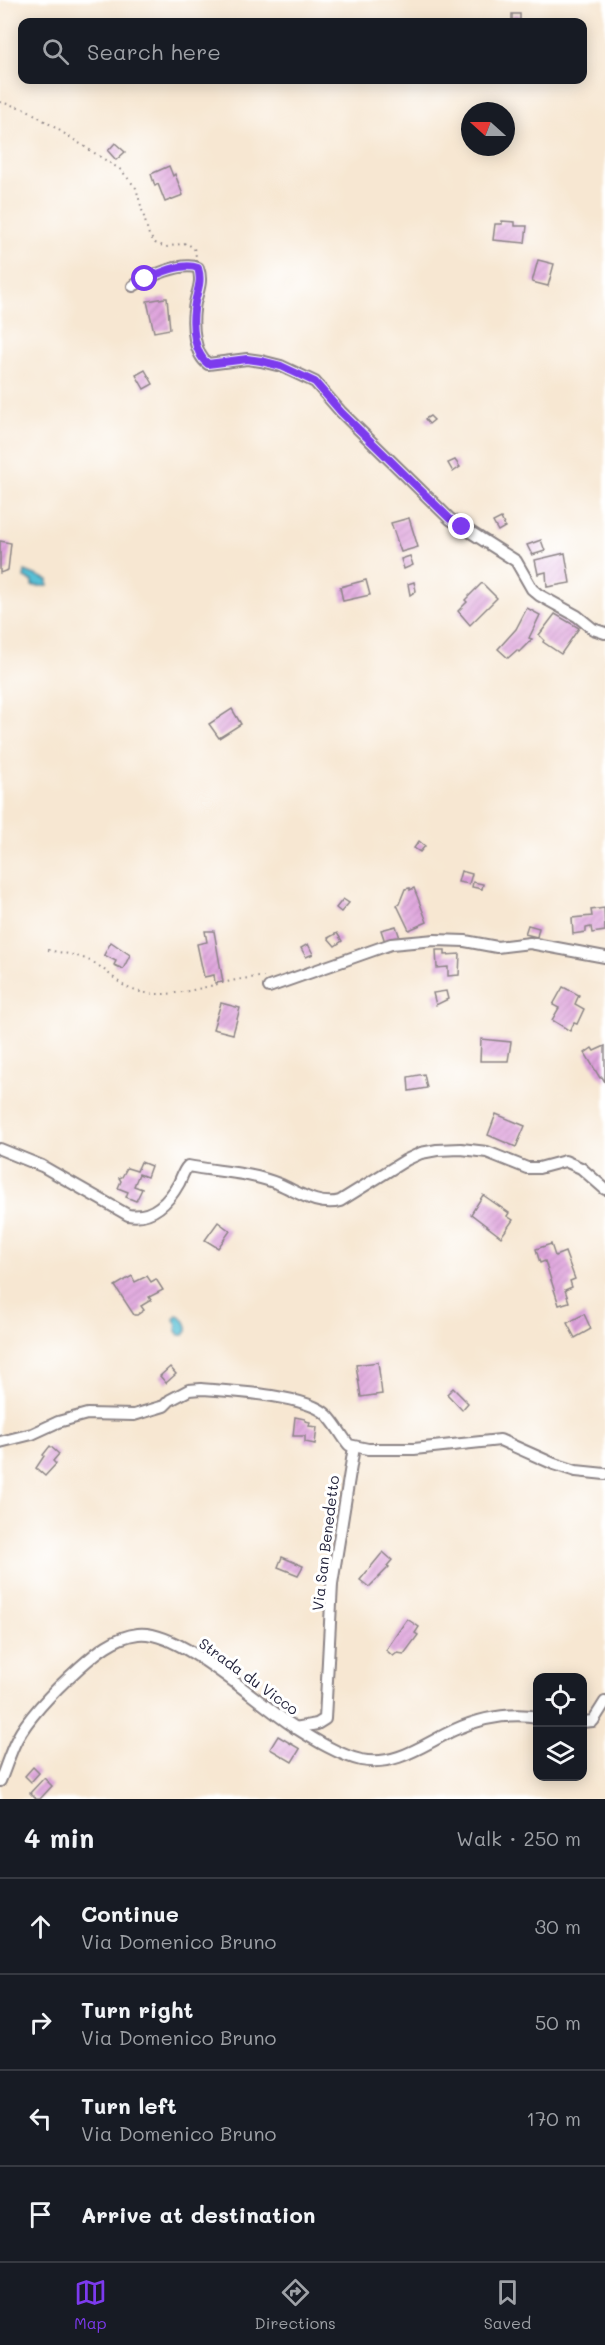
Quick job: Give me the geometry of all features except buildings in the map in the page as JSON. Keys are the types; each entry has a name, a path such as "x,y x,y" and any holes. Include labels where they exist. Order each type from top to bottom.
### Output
{"street":[{"path":"134,286 145,279 171,270 192,265 198,268 200,283 194,307 193,324 202,360 208,364 247,359 261,361 281,366 315,382 341,412 450,519 516,561 532,590 577,616 593,629 605,633"},
{"path":"268,982 391,944 435,940 465,941 497,947 530,942 605,957"},
{"path":"0,1149 42,1166 128,1215 140,1217 164,1204 173,1194 183,1170 188,1166 250,1175 329,1204 340,1201 406,1160 421,1153 437,1150 461,1149 487,1152 527,1168 539,1168 565,1161 581,1167 605,1189"},
{"path":"0,1442 87,1414 134,1415 164,1406 170,1400 189,1390 201,1389 282,1398 312,1406 327,1414 349,1445 354,1447 414,1449 500,1440 554,1464 576,1471 605,1474"},
{"name":"Via San Benedetto","path":"295,1728 317,1724 324,1719 332,1584 354,1447"},
{"name":"Strada du Vicco","path":"0,1781 18,1738 54,1690 100,1649 120,1639 139,1634 158,1635 182,1647 295,1728 361,1760 388,1761 455,1730 493,1716 521,1714 533,1716"},
{"path":"587,1722 593,1721 605,1702"}],"path":[{"path":"0,102 26,109 121,170 136,188 152,240 160,246 182,243 190,245 195,251 198,268"},
{"path":"48,950 81,957 100,967 123,986 156,994 178,994 196,988 268,982"}],"water":[{"path":"25,571 48,580 48,586 32,586 32,581 24,578"},
{"path":"177,1315 186,1323 187,1331 184,1335 179,1335 176,1331 177,1326 174,1319"}],"route":[{"path":"145,279 192,265 198,268 201,276 200,291 194,307 193,324 202,360 208,364 247,359 261,361 281,366 315,382 328,394 341,412 417,484 450,519 462,527"}]}
